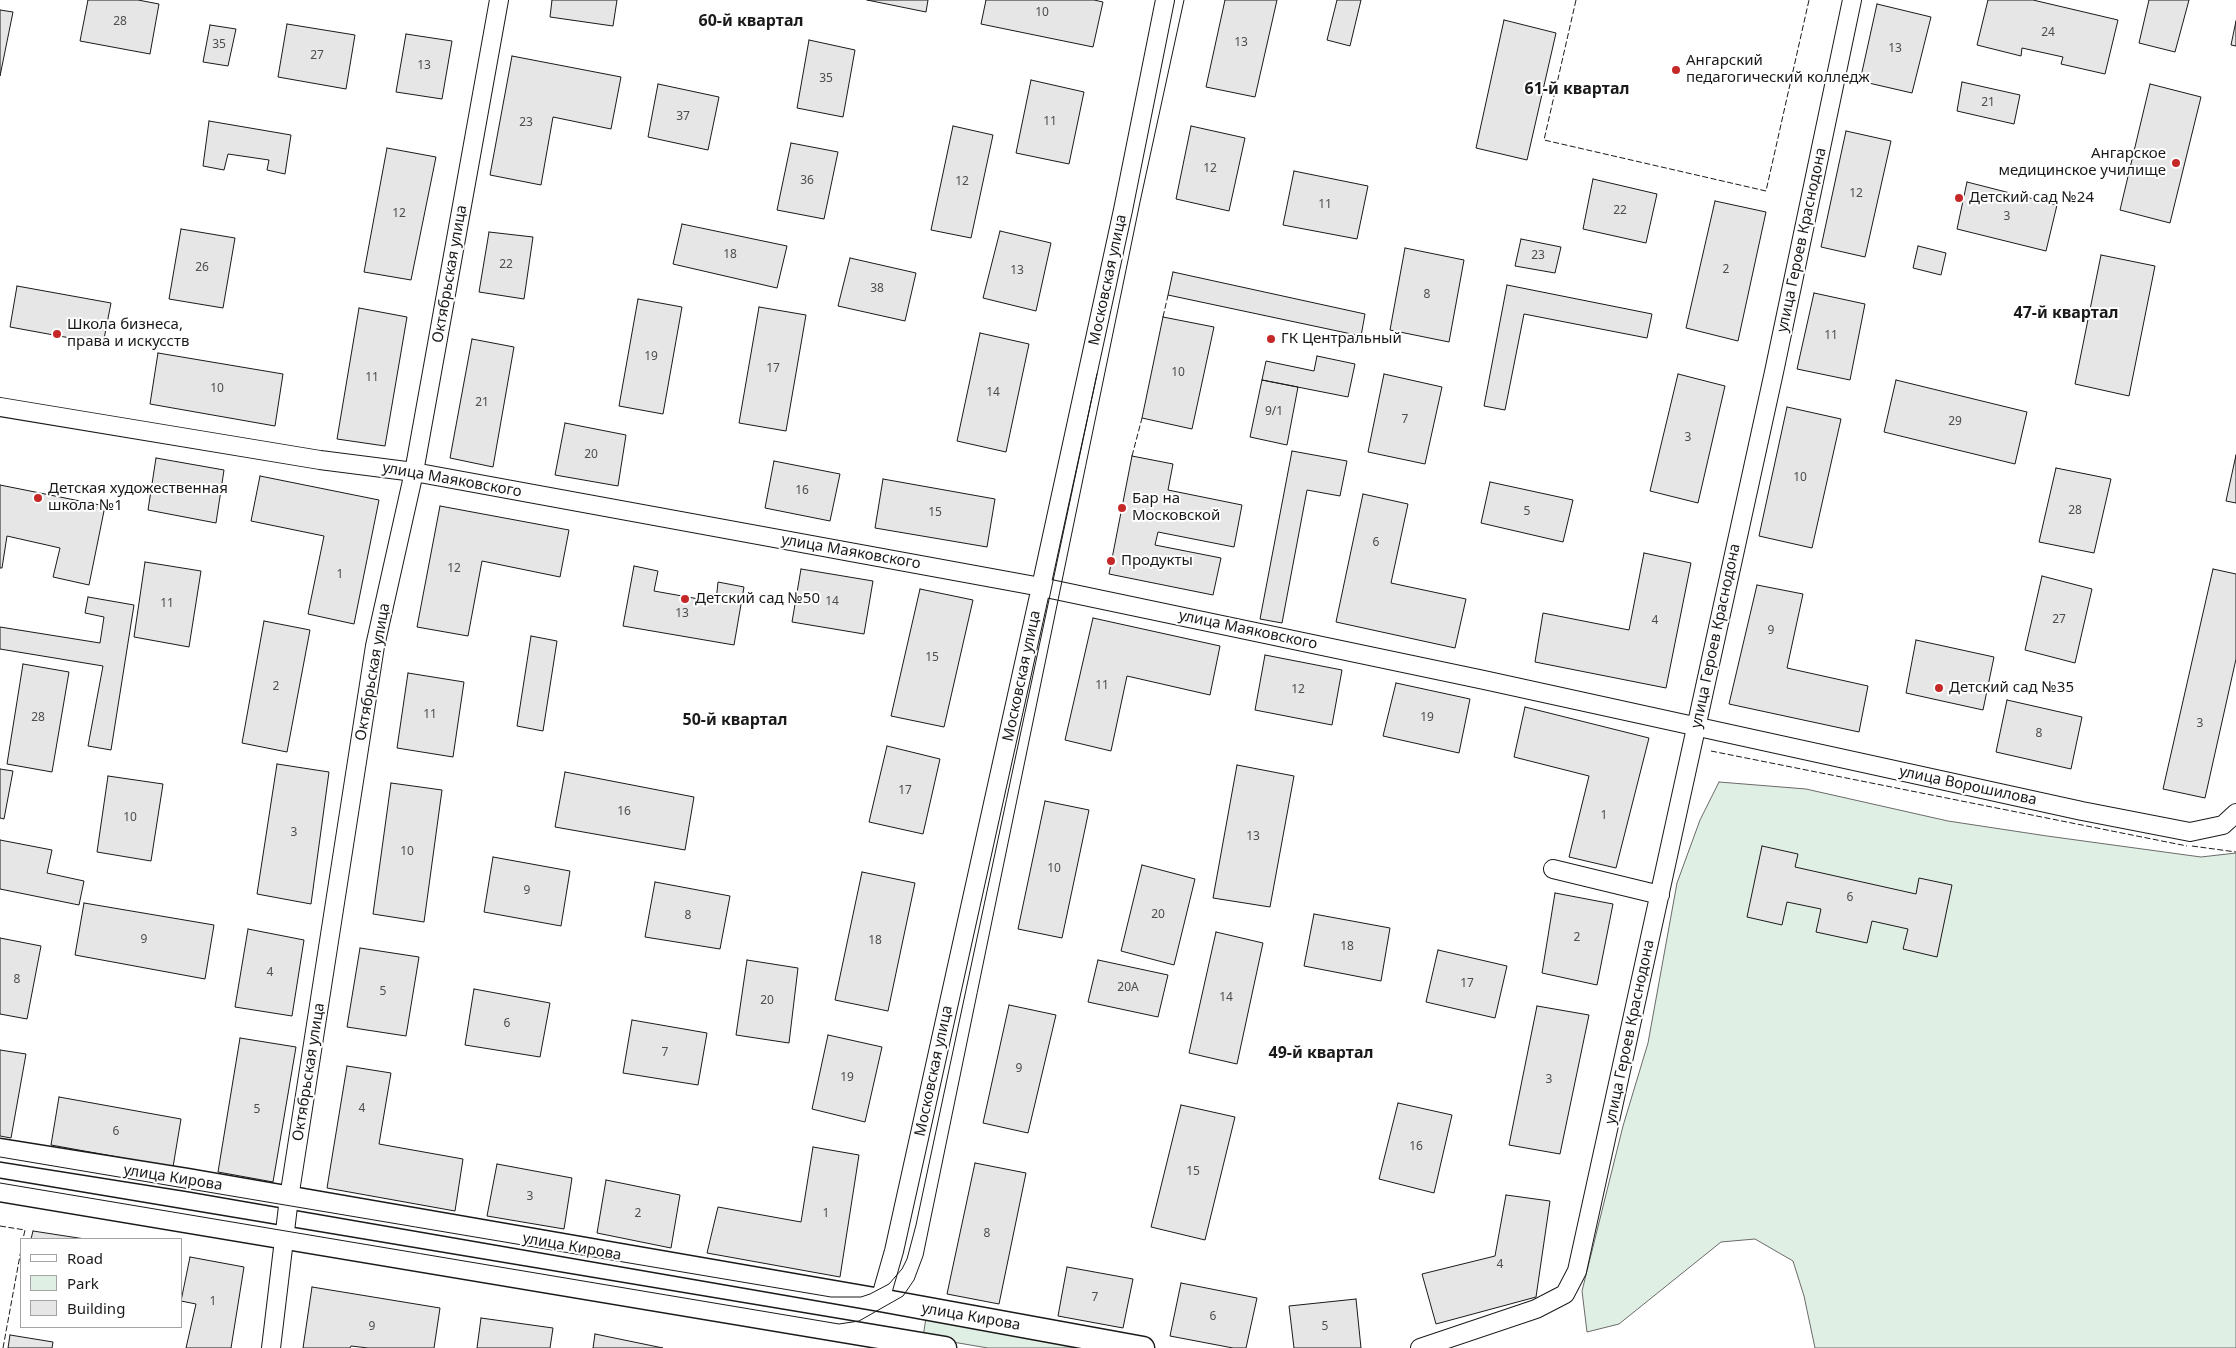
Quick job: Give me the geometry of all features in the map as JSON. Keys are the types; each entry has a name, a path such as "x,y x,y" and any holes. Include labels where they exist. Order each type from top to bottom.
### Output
{"street":[{"name":"Октябрьская улица","path":"271,1348 289,1198 375,646 414,472 500,0"},
{"name":"Московская улица","path":"867,1342 894,1251 1123,210 1165,0"},
{"name":"улица Героев Краснодона","path":"1420,1348 1536,1309 1565,1294 1577,1271 1774,372 1852,0"},
{"name":"улица Маяковского","path":"0,407 320,460 414,472 1041,587 1484,680 1696,727"},
{"name":"улица Ворошилова","path":"1696,727 2082,811 2190,832 2223,825 2236,813"},
{"path":"1553,869 1660,895"},
{"name":"улица Кирова","path":"0,1150 880,1300 1143,1348"},
{"path":"0,1190 284,1238 867,1342 945,1348"}],"green space":[{"path":"1719,782 1806,789 1948,821 2047,836 2201,857 2236,853 2236,1348 1815,1348 1804,1296 1793,1261 1755,1239 1721,1242 1619,1324 1587,1332 1582,1291 1623,1126 1648,1043 1677,883 1700,820"},
{"path":"926,1318 1095,1348 988,1348 923,1337"}],"building":[{"path":"88,0 138,0 159,4 150,54 80,41"},
{"path":"552,0 617,0 613,26 550,17"},
{"path":"867,0 928,0 926,12"},
{"path":"986,0 1094,0 1103,2 1093,47 981,24"},
{"path":"1225,0 1277,0 1255,97 1206,87"},
{"path":"1337,0 1361,0 1350,46 1327,40"},
{"path":"1988,0 2033,0 2118,20 2105,74 2061,64 2063,57 2022,48 2021,56 1977,45"},
{"path":"2149,0 2189,0 2175,52 2139,43"},
{"path":"1877,4 1931,17 1912,93 1860,81"},
{"path":"0,10 13,12 0,76"},
{"path":"1504,20 1556,33 1527,160 1476,148"},
{"path":"2236,21 2236,46 2231,45"},
{"path":"287,24 355,35 346,89 278,77"},
{"path":"210,25 236,29 228,66 203,62"},
{"path":"406,34 452,41 442,99 396,92"},
{"path":"809,40 855,50 843,117 797,108"},
{"path":"512,56 621,77 611,129 553,117 541,185 490,175"},
{"path":"1031,80 1084,92 1069,164 1016,153"},
{"path":"1962,82 2020,95 2014,124 1957,111"},
{"path":"658,84 719,97 708,150 648,137"},
{"path":"2150,84 2201,97 2170,223 2120,210"},
{"path":"209,121 291,135 285,174 267,170 269,160 228,154 224,170 203,166"},
{"path":"953,126 993,135 971,238 931,230"},
{"path":"1191,126 1245,138 1229,211 1176,199"},
{"path":"1846,131 1891,141 1865,257 1821,247"},
{"path":"791,143 838,152 824,219 777,210"},
{"path":"387,148 436,157 411,280 364,272"},
{"path":"1294,171 1368,186 1357,239 1283,225"},
{"path":"1593,179 1657,194 1646,243 1583,229"},
{"path":"1967,182 2057,205 2046,251 1957,229"},
{"path":"1715,201 1766,212 1738,341 1686,328"},
{"path":"682,224 787,246 777,288 673,264"},
{"path":"181,229 235,238 223,308 169,299"},
{"path":"1000,231 1051,243 1036,311 983,298"},
{"path":"489,232 533,237 524,299 479,292"},
{"path":"1521,239 1561,247 1555,273 1515,266"},
{"path":"1918,246 1946,253 1941,275 1913,268"},
{"path":"1405,248 1464,260 1449,342 1390,330"},
{"path":"2101,255 2155,266 2129,396 2075,384"},
{"path":"850,258 916,273 905,321 838,306"},
{"path":"1173,272 1365,314 1361,336 1168,295"},
{"path":"1507,285 1652,314 1647,338 1524,314 1505,410 1484,406"},
{"path":"17,286 111,303 103,344 10,327"},
{"path":"1814,293 1865,304 1850,380 1797,369"},
{"path":"638,299 682,307 663,414 619,406"},
{"path":"759,307 806,315 786,431 739,423"},
{"path":"359,308 407,317 385,446 337,439"},
{"path":"1163,317 1214,327 1192,429 1142,418"},
{"path":"980,333 1029,344 1006,452 957,441"},
{"path":"472,339 514,347 493,467 450,458"},
{"path":"158,353 283,374 275,426 150,404"},
{"path":"1317,356 1355,364 1348,397 1262,380 1266,361 1314,371"},
{"path":"1384,374 1442,387 1425,464 1368,452"},
{"path":"1678,374 1725,386 1698,503 1650,491"},
{"path":"1262,380 1298,387 1287,445 1250,437"},
{"path":"1896,380 2027,412 2015,464 1884,432"},
{"path":"1787,407 1841,419 1812,548 1759,536"},
{"path":"565,423 626,435 618,486 555,475"},
{"path":"1292,451 1347,461 1340,496 1307,490 1282,623 1260,619"},
{"path":"2236,455 2236,503 2226,501"},
{"path":"1132,456 1173,464 1168,490 1242,505 1234,547 1158,532 1155,545 1221,558 1213,595 1109,574"},
{"path":"156,458 224,470 216,523 148,510"},
{"path":"774,461 840,474 830,521 765,508"},
{"path":"2056,468 2111,479 2094,553 2039,542"},
{"path":"260,476 379,500 354,624 308,614 324,536 251,521"},
{"path":"883,479 995,499 987,547 875,528"},
{"path":"1490,482 1573,500 1563,542 1481,523"},
{"path":"0,485 105,506 89,585 53,577 60,548 7,536 2,568 0,568"},
{"path":"1363,494 1408,504 1391,583 1466,599 1455,648 1336,622"},
{"path":"440,506 569,530 560,577 482,561 468,636 417,627"},
{"path":"1644,553 1691,563 1666,688 1535,662 1543,613 1629,630"},
{"path":"145,562 201,571 189,647 134,637"},
{"path":"634,566 658,571 654,591 716,602 718,582 744,587 734,645 623,626"},
{"path":"801,569 873,581 864,634 792,622"},
{"path":"2213,569 2236,574 2236,659 2205,798 2163,789"},
{"path":"2042,576 2092,589 2075,663 2025,650"},
{"path":"1757,585 1803,594 1787,668 1868,686 1859,732 1729,704"},
{"path":"920,589 973,600 944,727 891,716"},
{"path":"88,597 134,605 111,750 88,746 103,666 0,649 0,627 100,643 104,617 85,613"},
{"path":"1093,618 1220,646 1210,695 1127,676 1111,751 1065,740"},
{"path":"264,621 310,630 287,752 242,743"},
{"path":"531,636 557,641 543,731 517,726"},
{"path":"1916,640 1994,657 1983,710 1906,693"},
{"path":"1265,655 1342,670 1332,725 1255,710"},
{"path":"23,664 69,672 52,772 7,764"},
{"path":"408,673 464,682 453,757 397,748"},
{"path":"1396,683 1470,699 1459,753 1383,736"},
{"path":"2007,700 2082,717 2071,769 1996,752"},
{"path":"1525,707 1649,738 1616,868 1569,857 1589,776 1514,757"},
{"path":"887,746 940,759 923,834 869,822"},
{"path":"277,764 329,772 311,904 257,894"},
{"path":"1237,765 1294,776 1270,907 1213,898"},
{"path":"0,769 13,771 4,819 0,818"},
{"path":"565,772 694,797 685,850 555,827"},
{"path":"108,776 163,784 151,861 97,852"},
{"path":"391,783 442,790 424,922 373,914"},
{"path":"1045,801 1089,810 1062,938 1018,929"},
{"path":"0,840 52,850 47,873 84,881 79,905 0,889"},
{"path":"1762,846 1798,854 1795,867 1916,894 1919,878 1952,885 1937,957 1903,949 1908,929 1872,921 1867,943 1816,932 1821,909 1787,902 1782,925 1747,917"},
{"path":"493,857 570,871 561,926 484,912"},
{"path":"1142,865 1195,879 1174,965 1121,951"},
{"path":"862,872 915,883 888,1011 835,1000"},
{"path":"655,882 730,896 720,949 645,937"},
{"path":"1555,893 1613,904 1597,985 1542,973"},
{"path":"84,903 214,925 205,979 75,955"},
{"path":"1314,914 1390,928 1381,981 1304,966"},
{"path":"248,929 304,940 292,1016 235,1007"},
{"path":"1216,932 1263,943 1237,1064 1189,1053"},
{"path":"0,938 41,946 27,1019 0,1014"},
{"path":"360,948 419,957 406,1036 347,1027"},
{"path":"1438,950 1507,966 1495,1018 1426,1002"},
{"path":"747,960 798,968 789,1043 736,1035"},
{"path":"1098,960 1168,975 1158,1017 1088,1002"},
{"path":"474,989 550,1003 540,1057 465,1045"},
{"path":"1009,1005 1056,1015 1028,1133 983,1123"},
{"path":"1537,1006 1589,1015 1560,1154 1509,1145"},
{"path":"632,1020 707,1033 698,1085 623,1073"},
{"path":"828,1035 882,1047 865,1122 812,1109"},
{"path":"240,1038 296,1047 273,1182 218,1172"},
{"path":"0,1050 26,1054 11,1138 0,1136"},
{"path":"347,1066 391,1073 379,1144 463,1159 455,1211 327,1188"},
{"path":"59,1097 181,1119 173,1167 51,1145"},
{"path":"1398,1103 1452,1115 1434,1193 1379,1179"},
{"path":"1181,1105 1235,1117 1205,1240 1151,1227"},
{"path":"813,1147 859,1155 840,1277 707,1253 718,1207 801,1222"},
{"path":"975,1163 1026,1173 999,1304 947,1294"},
{"path":"497,1164 572,1178 564,1229 487,1216"},
{"path":"606,1180 680,1195 671,1248 597,1233"},
{"path":"1506,1195 1550,1201 1536,1297 1436,1324 1422,1274 1495,1256"},
{"path":"33,1231 78,1238 31,1238"},
{"path":"190,1257 244,1267 231,1348 186,1348 196,1304 182,1301"},
{"path":"1067,1267 1133,1279 1123,1328 1058,1316"},
{"path":"1181,1283 1257,1298 1246,1348 1233,1348 1170,1336"},
{"path":"312,1287 440,1308 434,1348 368,1348 351,1346 350,1348 303,1348"},
{"path":"1356,1299 1361,1348 1294,1348 1289,1306"},
{"path":"481,1318 553,1328 550,1348 477,1348"},
{"path":"595,1334 663,1348 593,1348"},
{"path":"10,1335 53,1342 52,1348 8,1348"}],"tram line":[{"path":"0,1183 839,1324 859,1321 903,1296 914,1280 923,1256 1140,202 1184,0"},
{"path":"0,1157 831,1297 861,1297 889,1284 902,1269 907,1259 916,1225 1097,374"}],"fence":[{"path":"1576,0 1544,140 1766,191 1809,0"},
{"path":"1163,317 1168,295"},
{"path":"1132,456 1142,418"},
{"path":"1711,751 2187,846"},
{"path":"2192,846 2236,852"},
{"path":"0,1226 25,1230 23,1238"},
{"path":"3,1348 20,1255"}],"place":[{"name":"Ангарский педагогический колледж","path":"1676,70"},
{"name":"Ангарское медицинское училище","path":"2176,163"},
{"name":"Детский сад №24","path":"1959,198"},
{"name":"Школа бизнеса, права и искусств","path":"57,334"},
{"name":"ГК Центральный","path":"1271,339"},
{"name":"Детская художественная школа №1","path":"38,498"},
{"name":"Бар на Московской","path":"1122,508"},
{"name":"Продукты","path":"1111,561"},
{"name":"Детский сад №50","path":"685,599"},
{"name":"Детский сад №35","path":"1939,688"}],"district":[{"name":"60-й квартал","path":"751,21"},
{"name":"61-й квартал","path":"1577,89"},
{"name":"47-й квартал","path":"2066,313"},
{"name":"50-й квартал","path":"735,720"},
{"name":"49-й квартал","path":"1321,1053"}]}
